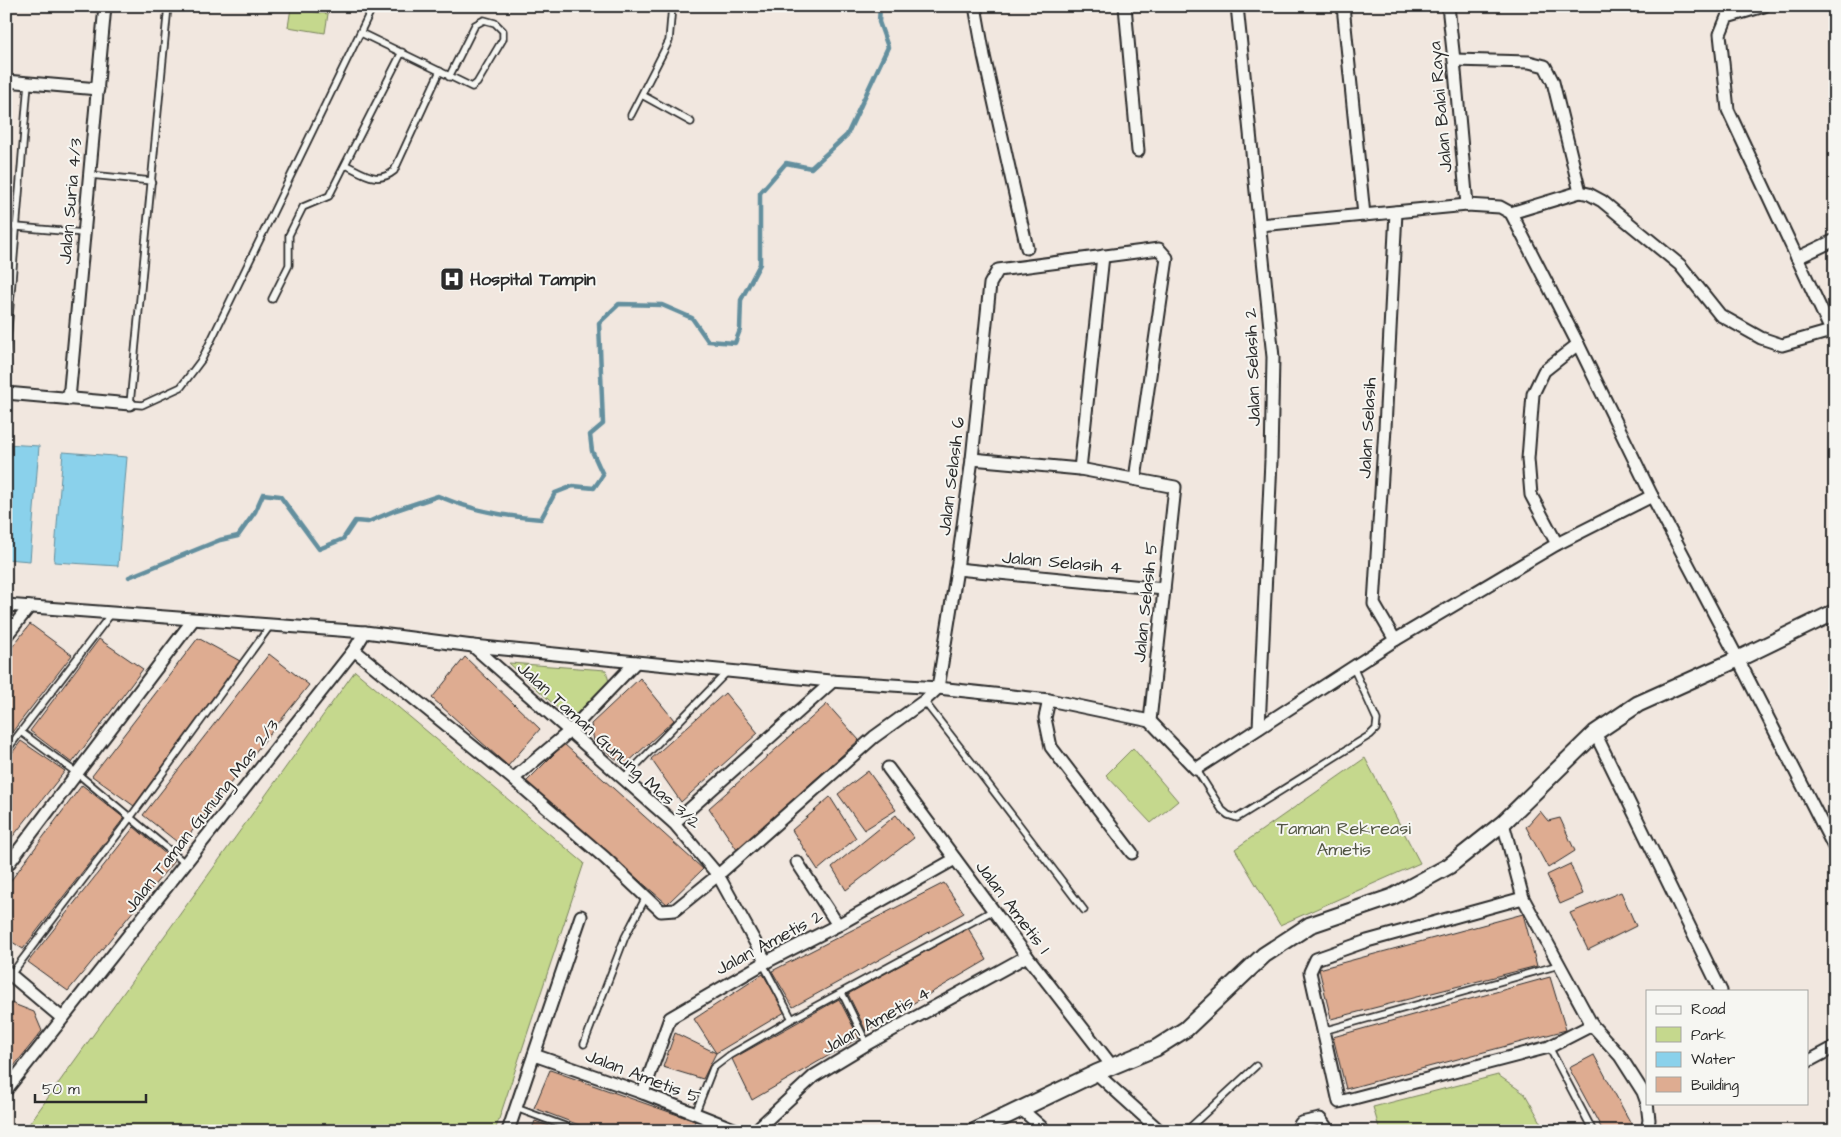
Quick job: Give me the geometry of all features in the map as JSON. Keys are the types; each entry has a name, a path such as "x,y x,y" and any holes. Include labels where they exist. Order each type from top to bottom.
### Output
{"street":[{"name":"Jalan Suria 4/3","path":"69,399 105,6"},
{"path":"975,6 984,56 1027,248"},
{"path":"1125,6 1138,151"},
{"name":"Jalan Selasih 2","path":"1237,6 1272,357 1271,460 1259,728"},
{"path":"1343,6 1364,215"},
{"name":"Jalan Balai Raya","path":"1448,6 1466,205"},
{"path":"1511,213 1580,192 1588,194 1602,201 1680,266 1720,315 1761,338 1782,345 1833,335 1728,110 1720,34 1727,17 1764,6"},
{"path":"1454,60 1529,62 1545,66 1553,82 1580,192"},
{"path":"6,81 98,89"},
{"path":"1260,225 1466,205 1500,207 1511,213 1578,344 1652,496 1835,849"},
{"name":"Jalan Selasih","path":"1395,640 1374,604 1396,212"},
{"path":"1797,258 1835,240"},
{"path":"972,459 1080,469 1135,479 1167,258 1158,249 1103,256 1080,469"},
{"name":"Jalan Selasih 6","path":"938,688 972,459 990,284 998,270 1103,256"},
{"path":"1557,544 1531,495 1528,459 1533,394 1544,371 1578,344"},
{"path":"6,393 130,404"},
{"name":"Jalan Selasih 5","path":"1135,479 1175,487 1150,721"},
{"path":"6,605 365,632 473,646 833,681 938,688 1049,700 1150,721 1196,769 1395,640 1557,544 1652,496"},
{"name":"Jalan Selasih 4","path":"957,569 1164,589"},
{"path":"6,636 29,607"},
{"path":"975,1131 1096,1073 1156,1048 1186,1029 1264,955 1310,925 1392,897 1449,866 1503,823 1595,733 1638,704 1738,659 1835,612"},
{"path":"6,868 193,620"},
{"name":"Jalan Taman Gunung Mas 2/3","path":"6,1090 354,650 365,632"},
{"name":"Jalan Taman Gunung Mas 3/2","path":"473,646 674,823 718,875 764,963"},
{"path":"354,650 513,779 605,858 661,911 675,910 718,875 874,737 924,701 938,688"},
{"path":"513,779 570,731 636,662"},
{"path":"674,823 833,681"},
{"path":"1049,700 1045,718 1050,747 1132,853"},
{"path":"1595,733 1721,990"},
{"name":"Jalan Ametis 1","path":"888,768 1027,956 1112,1066"},
{"path":"1503,823 1523,898 1592,1025 1620,1056 1643,1092 1646,1100"},
{"name":"Jalan Ametis 2","path":"643,1094 670,1018 764,963 838,925 956,859"},
{"path":"797,862 838,925"},
{"path":"1523,898 1367,941 1316,959 1310,972 1339,1102 1548,1048 1592,1025"},
{"path":"508,1131 581,916"},
{"name":"Jalan Ametis 4","path":"755,1131 814,1076 867,1044 1027,956"},
{"path":"8,976 62,1018"},
{"path":"1808,1061 1835,1047"},
{"name":"Jalan Ametis 5","path":"534,1055 739,1131"},
{"path":"1096,1073 1160,1131"},
{"path":"1647,1104 1649,1120 1647,1131"},
{"path":"1020,1108 1046,1131"},
{"path":"1296,1131 1302,1123 1320,1118 1329,1131"}],"lane":[{"path":"168,6 130,404 142,405 181,387 202,359 362,33 373,6"},
{"path":"632,115 669,41 672,6"},
{"path":"362,33 449,77 472,87 478,83 503,39 503,32 495,23 484,20 475,25 449,77"},
{"path":"272,299 289,265 289,235 303,207 329,196 402,52"},
{"path":"346,165 376,178 386,178 394,171 440,71"},
{"path":"6,354 28,83"},
{"path":"642,95 691,122"},
{"path":"90,175 152,181"},
{"path":"6,226 84,233"},
{"path":"6,751 111,614"},
{"path":"8,976 130,818 270,626"},
{"path":"1196,769 1222,810 1228,815 1237,818 1370,735 1376,729 1377,720 1353,667"},
{"path":"624,778 728,671"},
{"path":"924,701 1084,910"},
{"path":"21,732 78,774 186,864"},
{"path":"584,1044 624,937 646,897"},
{"path":"695,1114 713,1068 730,1055 792,1019 994,910"},
{"path":"764,963 792,1019"},
{"path":"1323,1031 1560,964"},
{"path":"842,993 867,1044"},
{"path":"1548,1048 1593,1131"},
{"path":"1186,1131 1256,1066"},
{"path":"516,1108 578,1131"}],"green space":[{"path":"291,8 328,14 325,33 288,27"},
{"path":"509,663 606,670 609,682 576,714 562,712"},
{"path":"355,671 584,863 495,1131 24,1131"},
{"path":"1133,748 1178,801 1151,823 1106,775"},
{"name":"Taman Rekreasi Ametis","path":"1365,758 1420,863 1280,925 1235,849"},
{"path":"1498,1075 1525,1094 1546,1131 1380,1131 1373,1107"}],"water":[{"path":"6,444 39,446 30,561 6,559"},
{"path":"63,452 127,457 118,566 54,562"}],"building":[{"path":"30,624 72,655 6,740 6,655"},
{"path":"198,638 240,661 134,806 92,776"},
{"path":"99,639 143,669 72,763 30,731"},
{"path":"269,654 309,685 181,845 143,815"},
{"path":"465,657 540,729 508,766 432,698"},
{"path":"640,678 674,720 624,766 594,741 591,724"},
{"path":"725,693 758,733 681,802 651,759"},
{"path":"827,704 859,740 737,850 709,808"},
{"path":"21,741 65,771 6,845 6,761"},
{"path":"564,744 703,869 667,904 525,783"},
{"path":"868,771 896,810 864,830 838,794"},
{"path":"82,785 124,818 23,949 6,938 6,887"},
{"path":"830,797 856,838 818,870 792,830"},
{"path":"1540,811 1548,821 1560,818 1575,851 1548,868 1526,827"},
{"path":"896,815 914,838 846,890 832,867"},
{"path":"134,827 174,861 68,991 28,962"},
{"path":"1570,864 1583,894 1560,904 1547,875"},
{"path":"944,883 964,913 793,1007 772,971"},
{"path":"1621,892 1636,926 1588,950 1570,913"},
{"path":"1523,914 1537,966 1331,1019 1319,969"},
{"path":"968,928 987,960 866,1031 848,994"},
{"path":"763,974 785,1012 716,1053 694,1019"},
{"path":"1550,977 1566,1030 1346,1089 1333,1037"},
{"path":"839,999 859,1038 752,1100 732,1059"},
{"path":"6,1001 34,1012 42,1031 6,1076"},
{"path":"675,1033 716,1053 703,1079 663,1067"},
{"path":"1594,1055 1635,1131 1603,1131 1569,1068"},
{"path":"550,1070 695,1121 691,1131 595,1131 534,1108"},
{"path":"535,1121 562,1131 531,1131"}],"waterway":[{"path":"129,577 220,540 238,536 255,512 263,494 280,496 319,549 343,539 355,521 368,522 438,496 489,512 541,519 555,493 573,486 594,488 603,475 592,451 590,435 603,424 599,323 619,304 662,305 692,318 708,341 735,343 740,330 741,300 760,264 760,193 786,163 811,168 847,135 888,47 879,22 880,6"}],"place":[{"name":"Hospital Tampin","path":"452,279"}]}
